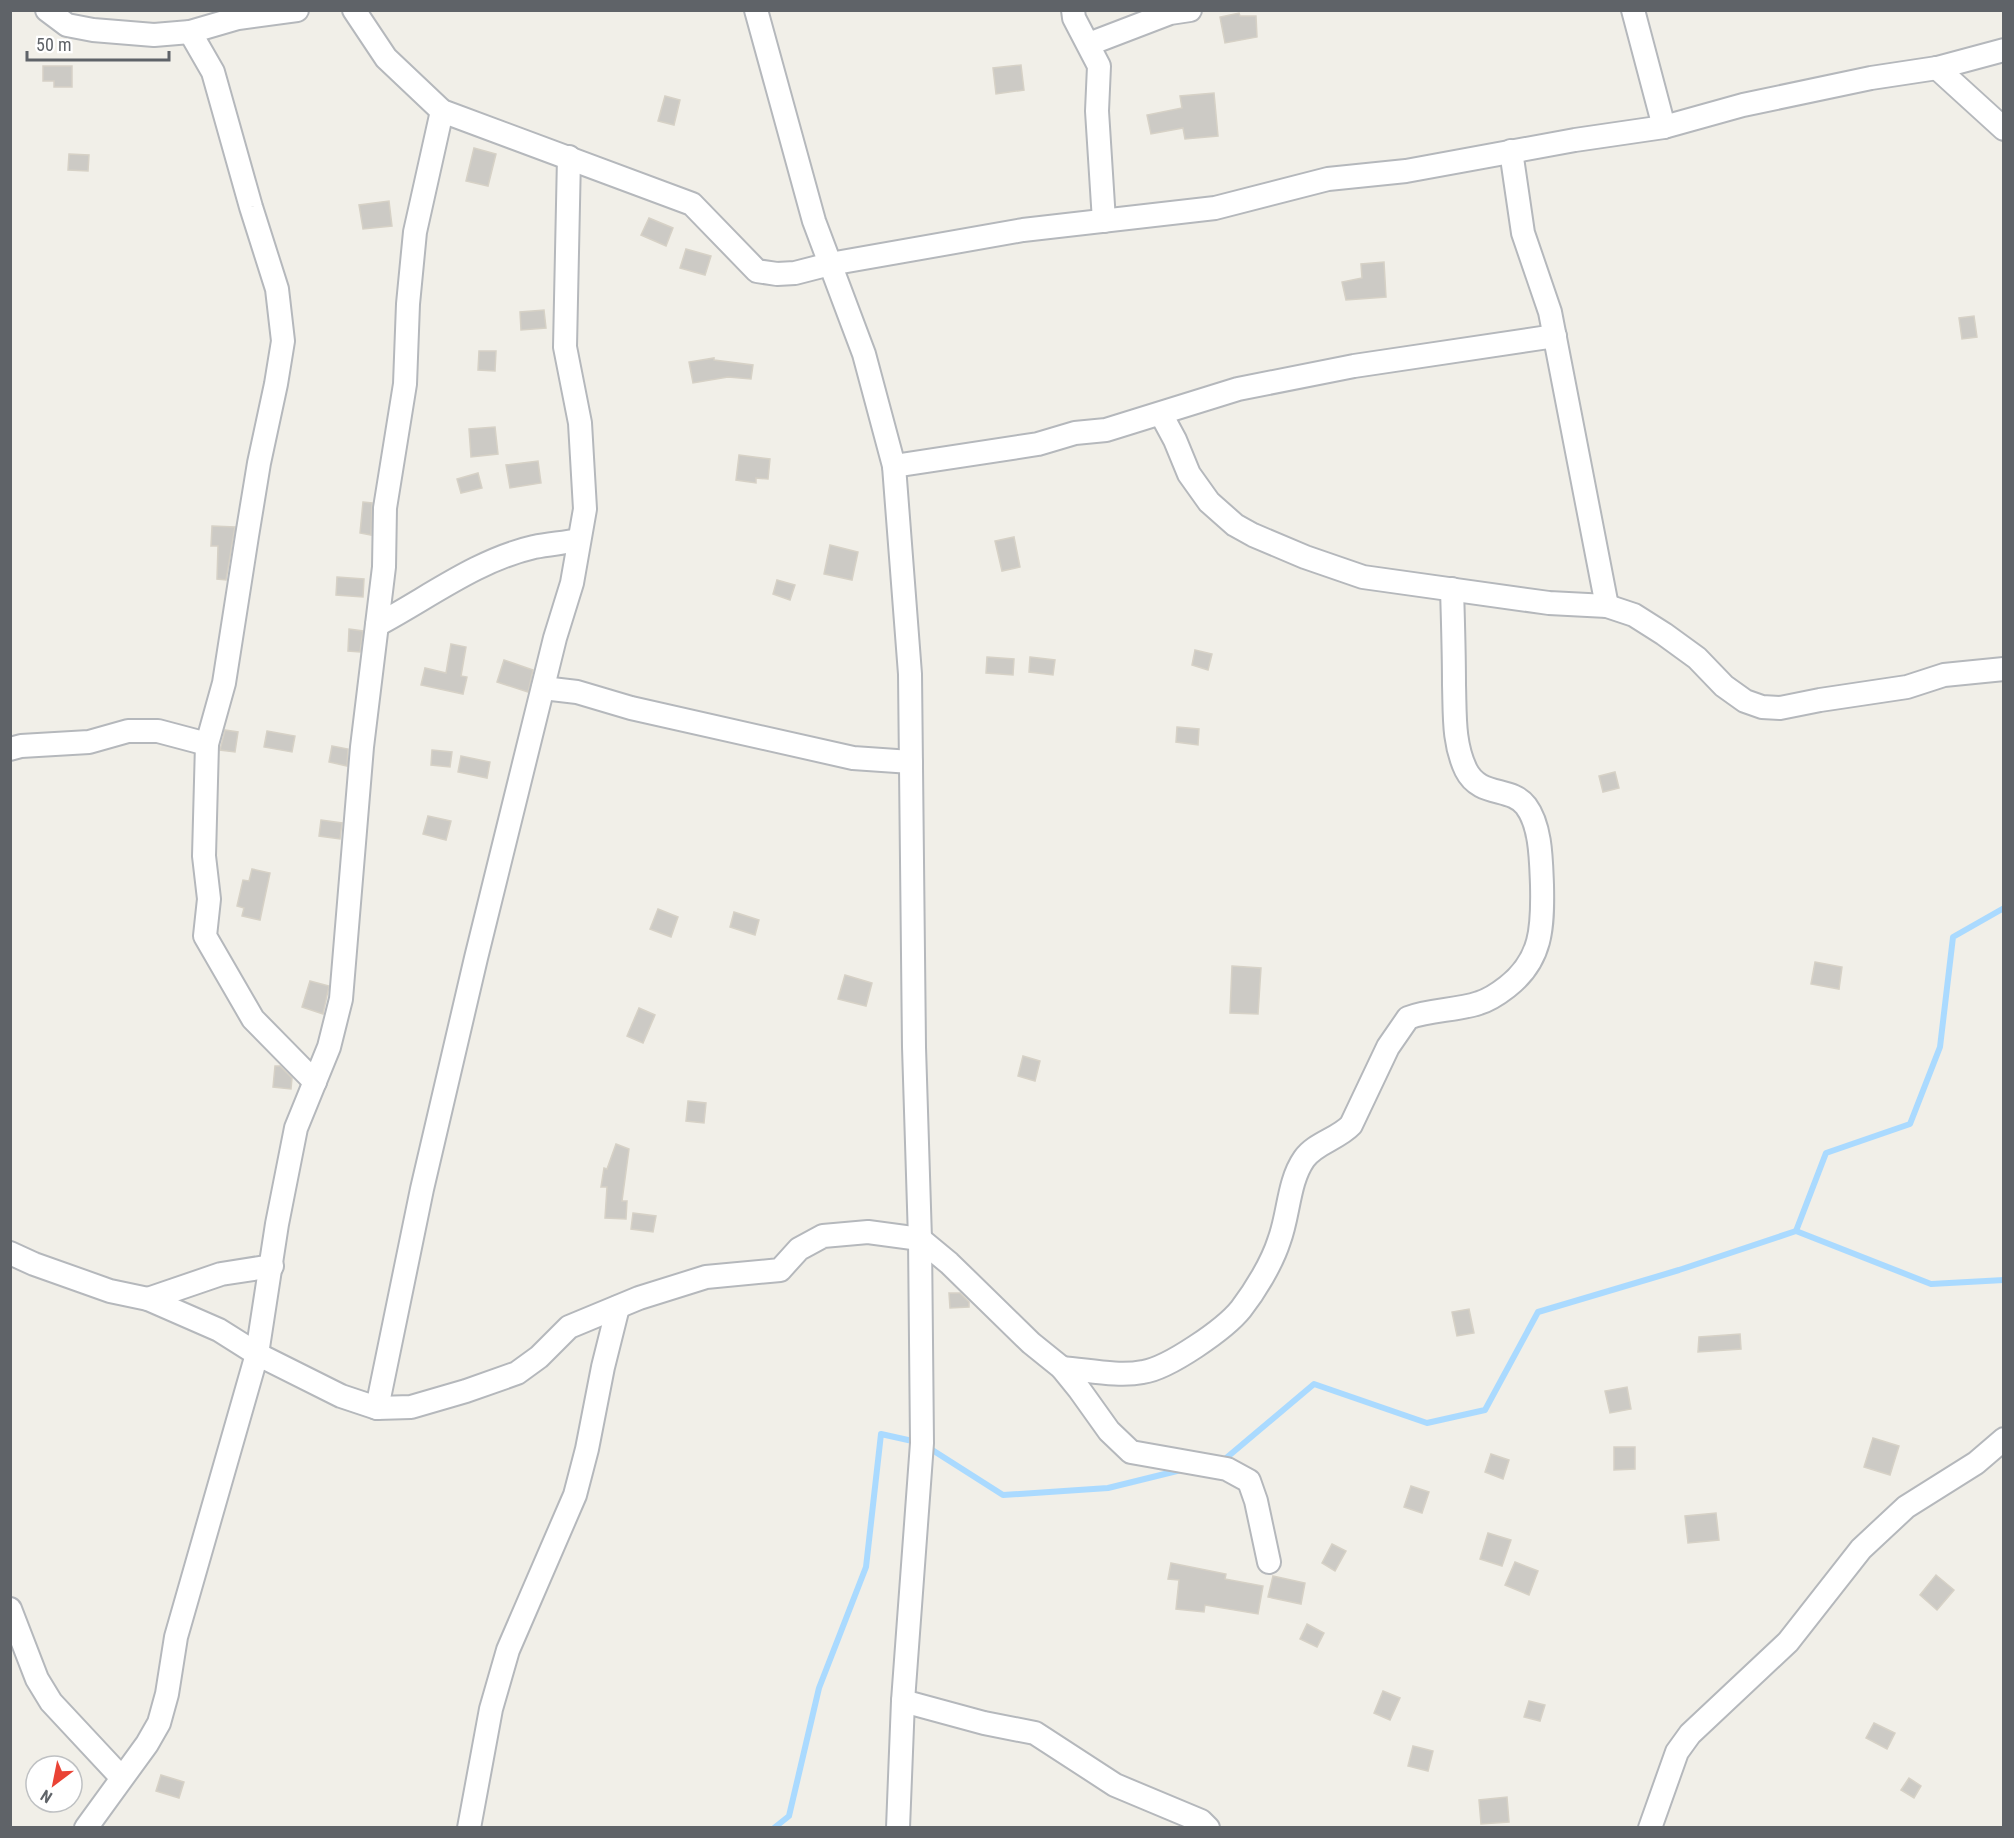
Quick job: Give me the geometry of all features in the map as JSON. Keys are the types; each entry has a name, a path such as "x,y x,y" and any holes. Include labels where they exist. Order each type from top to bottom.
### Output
{"street":[{"path":"47,10 67,24 93,30 154,34 190,32 238,18 297,10"},
{"path":"354,10 386,58 442,111 692,204 757,271 777,274 795,273 830,264 1023,230 1215,208 1328,179 1406,171 1511,151 1664,127 1743,105 1871,78 1937,68 2004,50"},
{"path":"756,10 814,221 864,354 894,466 910,674 914,1047 920,1239 922,1443 903,1701 898,1827"},
{"path":"1073,10 1074,18 1099,66 1097,111 1104,221"},
{"path":"1089,44 1170,13 1190,10"},
{"path":"1633,10 1664,127"},
{"path":"190,32 213,72 250,207 277,289 282,341 276,384 246,536 224,682 207,744 204,856 210,899 205,936 253,1019 315,1082"},
{"path":"1937,68 2004,129"},
{"path":"86,1827 147,1744 159,1723 167,1694 176,1637 257,1354 277,1224 296,1128 329,1047 341,999 362,747 384,567 385,508 405,384 414,232 442,111"},
{"path":"1511,151 1523,233 1550,312 1607,606"},
{"path":"377,1408 422,1190 476,958 555,638 572,583 585,509 579,423 565,347 569,157"},
{"path":"894,466 1038,444 1075,433 1106,430 1238,389 1354,366 1555,336"},
{"path":"1161,414 1189,474 1209,502 1235,525 1253,535 1305,557 1363,577 1549,603 1607,606 1634,615 1697,658 1724,686 1745,701 1762,707 1780,708 1907,687 1944,675 2004,669"},
{"path":"377,625 490,562 532,547 579,540"},
{"path":"1062,1368 1142,1373 1161,1368 1221,1328 1241,1309 1280,1241 1297,1170 1311,1151 1344,1132 1351,1125 1388,1047 1408,1018 1480,1003 1498,994 1520,977 1535,954 1542,929 1542,895 1541,862 1535,826 1528,808 1521,800 1485,789 1476,783 1466,771 1456,742 1452,589"},
{"path":"543,688 577,692 631,708 853,758 911,762"},
{"path":"10,749 21,746 89,742 128,731 158,731 207,744"},
{"path":"10,1252 34,1264 101,1288 148,1299 219,1330 257,1354 341,1396 377,1408 411,1407 517,1373 539,1357 569,1327 639,1298 706,1277 780,1270 799,1249 823,1236 868,1232 920,1239 949,1263 1030,1343 1062,1368 1108,1431 1131,1452 1227,1469 1249,1481 1256,1501 1269,1562"},
{"path":"148,1299 221,1274 272,1266"},
{"path":"470,1827 491,1709 508,1650 574,1495 587,1449 603,1367 618,1307"},
{"path":"1650,1827 1677,1752 1690,1734 1788,1642 1861,1549 1906,1507 1976,1463 2004,1439"},
{"path":"10,1609 37,1679 51,1702 121,1777"},
{"path":"903,1701 984,1723 1035,1733 1115,1785 1201,1821 1208,1827"}],"building":[{"path":"1239,13 1240,16 1256,16 1257,37 1225,43 1220,17"},
{"path":"1021,65 1024,90 996,94 993,68"},
{"path":"43,66 72,66 72,87 54,87 54,81 43,81"},
{"path":"1214,93 1218,136 1185,139 1183,128 1151,134 1147,115 1182,108 1180,96"},
{"path":"665,96 680,100 674,125 658,121"},
{"path":"474,148 496,154 488,186 466,181"},
{"path":"69,154 89,155 88,171 68,170"},
{"path":"389,201 392,226 363,229 359,205"},
{"path":"649,218 673,228 666,246 641,235"},
{"path":"686,249 711,256 705,275 680,268"},
{"path":"1384,262 1386,297 1346,300 1342,282 1362,278 1361,264"},
{"path":"544,310 546,328 521,330 520,312"},
{"path":"1974,316 1977,337 1962,339 1959,318"},
{"path":"479,351 496,351 495,371 478,370"},
{"path":"714,358 714,360 753,365 751,379 728,377 693,383 689,362"},
{"path":"495,427 498,454 471,457 469,429"},
{"path":"739,455 770,459 768,479 756,478 756,483 736,480"},
{"path":"538,461 541,483 510,488 506,465"},
{"path":"478,473 482,488 461,493 457,479"},
{"path":"363,502 372,503 371,535 360,533"},
{"path":"212,526 235,527 226,580 217,579 218,546 211,546"},
{"path":"1014,537 1020,567 1002,571 995,541"},
{"path":"830,545 858,552 852,580 824,574"},
{"path":"337,577 364,579 363,597 336,595"},
{"path":"777,580 795,585 790,600 773,594"},
{"path":"349,629 363,631 360,652 348,651"},
{"path":"451,644 466,647 461,676 467,677 463,694 421,685 425,668 446,673"},
{"path":"1195,650 1212,654 1208,670 1192,665"},
{"path":"987,657 1014,659 1013,675 986,673"},
{"path":"1030,657 1055,660 1053,675 1029,672"},
{"path":"504,660 533,670 528,692 497,682"},
{"path":"1177,727 1199,729 1198,745 1176,742"},
{"path":"225,730 238,732 235,752 220,750"},
{"path":"267,731 295,736 292,752 264,747"},
{"path":"332,746 348,749 347,766 329,762"},
{"path":"432,750 452,752 450,767 431,765"},
{"path":"461,756 490,762 487,778 458,772"},
{"path":"1615,772 1619,788 1603,792 1599,776"},
{"path":"428,816 451,821 446,840 423,834"},
{"path":"321,820 342,823 340,839 319,836"},
{"path":"252,869 270,873 260,920 242,916 244,908 237,906 243,880 249,881"},
{"path":"658,909 678,917 671,937 650,929"},
{"path":"734,912 759,920 755,935 730,927"},
{"path":"1815,962 1842,967 1839,989 1811,984"},
{"path":"1232,966 1261,968 1258,1014 1230,1013"},
{"path":"845,975 872,983 866,1006 838,999"},
{"path":"310,981 329,986 323,1014 302,1007"},
{"path":"639,1008 655,1015 643,1043 627,1036"},
{"path":"1023,1056 1040,1061 1035,1081 1018,1076"},
{"path":"275,1066 280,1066 292,1078 291,1089 273,1087"},
{"path":"688,1101 706,1103 704,1123 686,1121"},
{"path":"616,1144 629,1149 622,1201 627,1201 626,1219 605,1218 607,1187 601,1187 604,1168 607,1169"},
{"path":"633,1213 656,1216 653,1232 631,1229"},
{"path":"949,1293 960,1293 969,1302 969,1307 950,1308"},
{"path":"1469,1309 1474,1333 1457,1336 1452,1312"},
{"path":"1740,1334 1741,1349 1698,1352 1699,1337"},
{"path":"1627,1387 1631,1409 1610,1413 1605,1391"},
{"path":"1873,1438 1899,1446 1890,1475 1864,1467"},
{"path":"1614,1447 1635,1447 1635,1469 1614,1470"},
{"path":"1491,1454 1509,1460 1503,1479 1485,1472"},
{"path":"1411,1486 1429,1492 1422,1513 1404,1507"},
{"path":"1716,1513 1719,1540 1688,1543 1685,1516"},
{"path":"1488,1533 1511,1540 1502,1566 1480,1559"},
{"path":"1332,1544 1346,1551 1335,1571 1322,1563"},
{"path":"1515,1562 1538,1571 1529,1595 1505,1585"},
{"path":"1171,1563 1226,1574 1225,1579 1263,1586 1258,1614 1205,1605 1204,1612 1176,1609 1179,1580 1168,1579"},
{"path":"1936,1575 1954,1590 1937,1610 1920,1595"},
{"path":"1273,1576 1305,1583 1301,1604 1268,1597"},
{"path":"1307,1624 1324,1633 1317,1647 1300,1639"},
{"path":"1383,1691 1400,1698 1390,1720 1374,1713"},
{"path":"1529,1701 1545,1705 1540,1721 1524,1717"},
{"path":"1874,1723 1895,1733 1887,1749 1866,1738"},
{"path":"1413,1746 1433,1751 1428,1771 1408,1766"},
{"path":"161,1775 184,1782 179,1798 156,1791"},
{"path":"1909,1778 1921,1786 1914,1798 1901,1790"},
{"path":"1507,1797 1509,1822 1481,1824 1479,1800"}],"waterway":[{"path":"1796,1231 1826,1153 1910,1124 1940,1047 1953,937 2004,908"},
{"path":"1220,1460 1225,1459 1314,1384 1427,1423 1485,1410 1538,1312 1679,1270 1796,1231 1931,1284 2004,1280"},
{"path":"774,1828 789,1816 819,1688 866,1567 881,1434 917,1442"},
{"path":"926,1446 1003,1495 1108,1488 1181,1470"}]}
